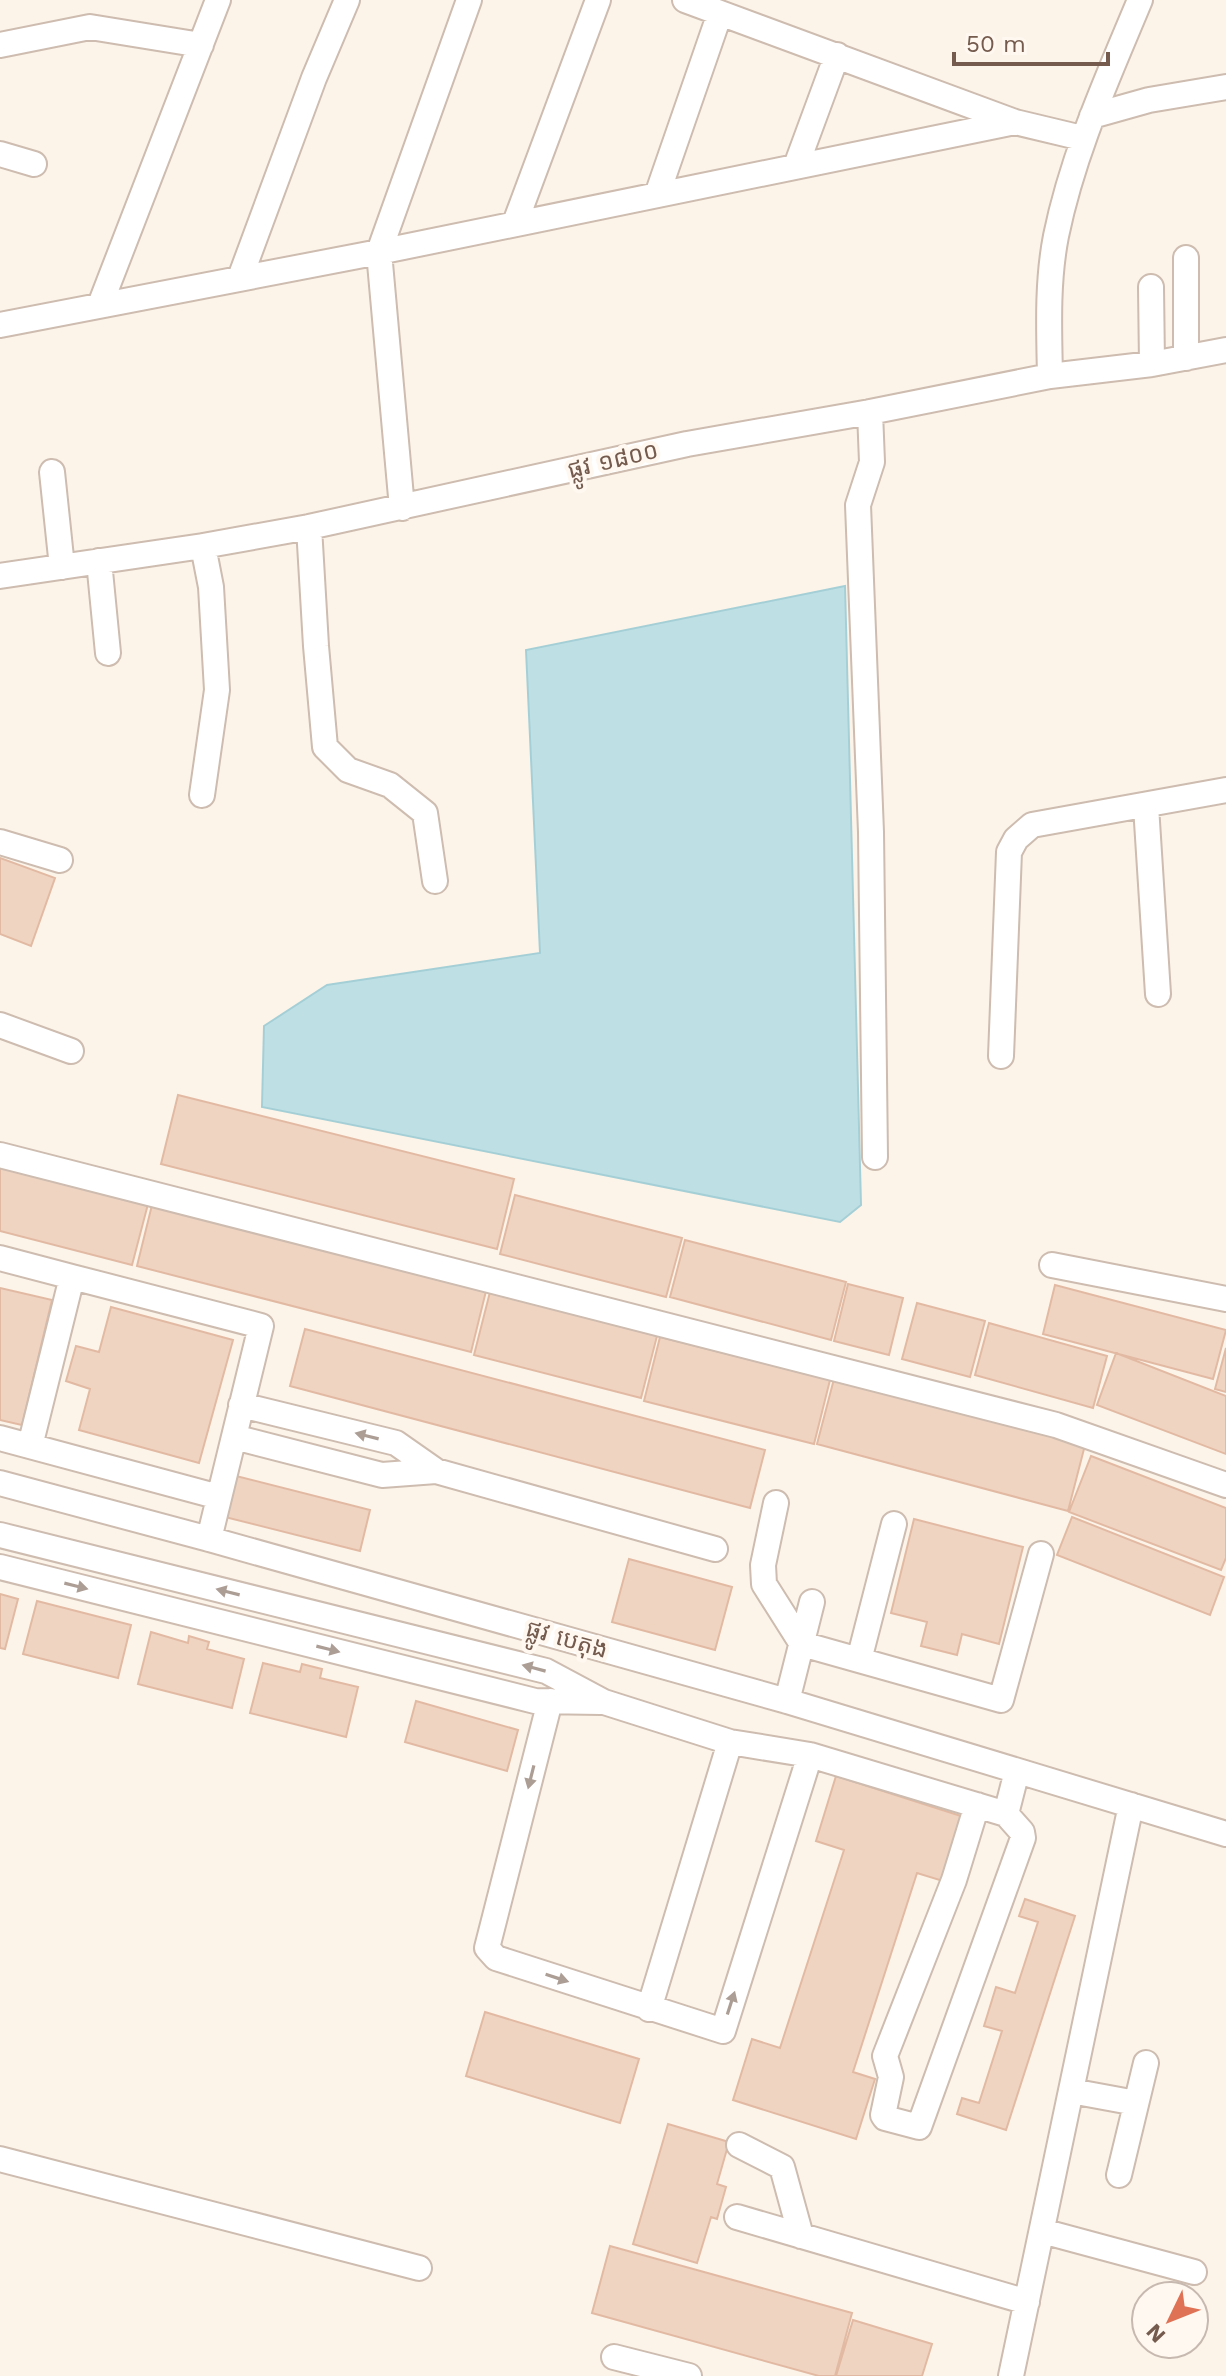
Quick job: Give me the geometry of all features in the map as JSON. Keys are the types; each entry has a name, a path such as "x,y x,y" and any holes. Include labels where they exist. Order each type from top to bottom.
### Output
{"street":[{"path":"100,305 218,0"},
{"path":"240,278 314,78 347,0"},
{"path":"402,508 379,252 469,0"},
{"path":"515,223 598,0"},
{"path":"685,0 1015,122"},
{"path":"1050,376 1048,301 1056,237 1087,127 1140,0"},
{"path":"657,195 720,13"},
{"path":"0,45 90,27 201,45"},
{"path":"796,166 837,55"},
{"path":"0,325 379,252 1015,122 1087,127 1149,100 1226,87"},
{"path":"0,154 34,164"},
{"path":"1186,258 1186,358"},
{"path":"1151,287 1152,364"},
{"name":"ផ្លូវ ១៨០០","path":"0,576 309,527 687,444 1050,376 1152,364 1226,350"},
{"path":"870,412 872,462 858,505 871,832 875,1157"},
{"path":"52,472 62,567"},
{"path":"309,527 325,747 348,770 390,785 425,813 435,881"},
{"path":"202,795 217,690 211,587 203,546"},
{"path":"99,561 108,653"},
{"path":"1001,1056 1009,852 1016,839 1032,825 1226,790"},
{"path":"1146,806 1158,994"},
{"path":"0,842 60,860"},
{"path":"0,1025 71,1051"},
{"path":"0,1155 1056,1425 1226,1485"},
{"path":"0,1258 261,1326 209,1539"},
{"path":"1052,1265 1226,1299"},
{"path":"30,1446 72,1277"},
{"path":"241,1405 396,1443 436,1471 715,1549"},
{"path":"234,1437 382,1475 436,1471"},
{"path":"0,1438 219,1497"},
{"name":"ផ្លូវ បេតុង","path":"0,1483 787,1701 1226,1834"},
{"path":"776,1503 763,1565 764,1584 802,1644 1001,1700 1041,1554"},
{"path":"859,1660 894,1524"},
{"path":"0,1535 546,1671 604,1702 730,1742 810,1755 977,1805 1006,1814 1022,1832 1023,1838 919,2127 883,2115 891,2077 885,2056 954,1880 977,1805"},
{"path":"36,1576 42,1545"},
{"path":"0,1567 535,1701 604,1702"},
{"path":"261,1632 268,1602"},
{"path":"787,1701 812,1602"},
{"path":"550,1701 487,1948 496,1958 723,2031 810,1755"},
{"path":"649,2009 730,1742"},
{"path":"1006,1814 1017,1771"},
{"path":"1011,2376 1131,1805"},
{"path":"1119,2175 1146,2063"},
{"path":"1071,2091 1136,2103"},
{"path":"739,2145 782,2167 801,2236"},
{"path":"0,2159 419,2268"},
{"path":"737,2217 1027,2302"},
{"path":"1042,2231 1194,2272"},
{"path":"614,2357 689,2376"}],"water":[{"path":"845,586 861,1205 840,1222 262,1107 264,1026 327,985 540,953 526,650"}],"building":[{"path":"0,858 55,878 31,946 0,934"},
{"path":"178,1095 514,1179 497,1249 161,1164"},
{"path":"0,1165 148,1204 132,1265 0,1231"},
{"path":"515,1195 682,1238 666,1297 500,1254"},
{"path":"152,1205 486,1291 471,1352 137,1266"},
{"path":"685,1240 846,1282 831,1340 670,1297"},
{"path":"848,1284 903,1298 889,1355 834,1341"},
{"path":"1055,1285 1226,1330 1213,1379 1043,1334"},
{"path":"0,1288 52,1300 22,1425 0,1420"},
{"path":"490,1292 657,1336 641,1398 474,1355"},
{"path":"917,1303 985,1321 970,1377 902,1359"},
{"path":"111,1307 233,1340 199,1463 79,1430 90,1389 66,1381 76,1346 99,1352"},
{"path":"989,1323 1107,1356 1093,1408 975,1375"},
{"path":"305,1329 765,1450 750,1508 290,1386"},
{"path":"660,1337 830,1380 814,1444 644,1401"},
{"path":"1226,1348 1226,1392 1215,1389"},
{"path":"1116,1353 1226,1396 1226,1454 1097,1405"},
{"path":"834,1379 1085,1445 1068,1511 817,1444"},
{"path":"1091,1456 1226,1508 1226,1558 1221,1570 1069,1512"},
{"path":"236,1476 370,1510 360,1551 225,1517"},
{"path":"1072,1517 1224,1577 1210,1615 1057,1555"},
{"path":"914,1519 1023,1547 999,1644 962,1634 957,1655 921,1646 927,1622 891,1613"},
{"path":"629,1559 732,1587 715,1650 612,1622"},
{"path":"0,1594 18,1599 5,1649 0,1648"},
{"path":"37,1601 131,1625 118,1678 23,1654"},
{"path":"151,1632 188,1643 189,1636 209,1642 207,1649 244,1659 232,1708 138,1684"},
{"path":"263,1663 300,1672 302,1664 322,1669 320,1678 358,1687 346,1737 250,1713"},
{"path":"416,1701 518,1730 507,1771 405,1742"},
{"path":"836,1776 964,1817 943,1881 917,1873 853,2072 875,2079 856,2139 733,2100 752,2039 780,2048 844,1850 816,1841"},
{"path":"1025,1899 1075,1916 1006,2130 957,2114 962,2098 979,2103 1002,2031 984,2026 996,1987 1015,1993 1038,1922 1019,1916"},
{"path":"485,2012 639,2059 620,2123 466,2076"},
{"path":"668,2124 729,2142 717,2184 726,2187 717,2219 711,2217 697,2263 633,2244"},
{"path":"610,2246 852,2313 835,2376 819,2376 592,2313"},
{"path":"853,2320 932,2344 922,2376 836,2376"}]}
